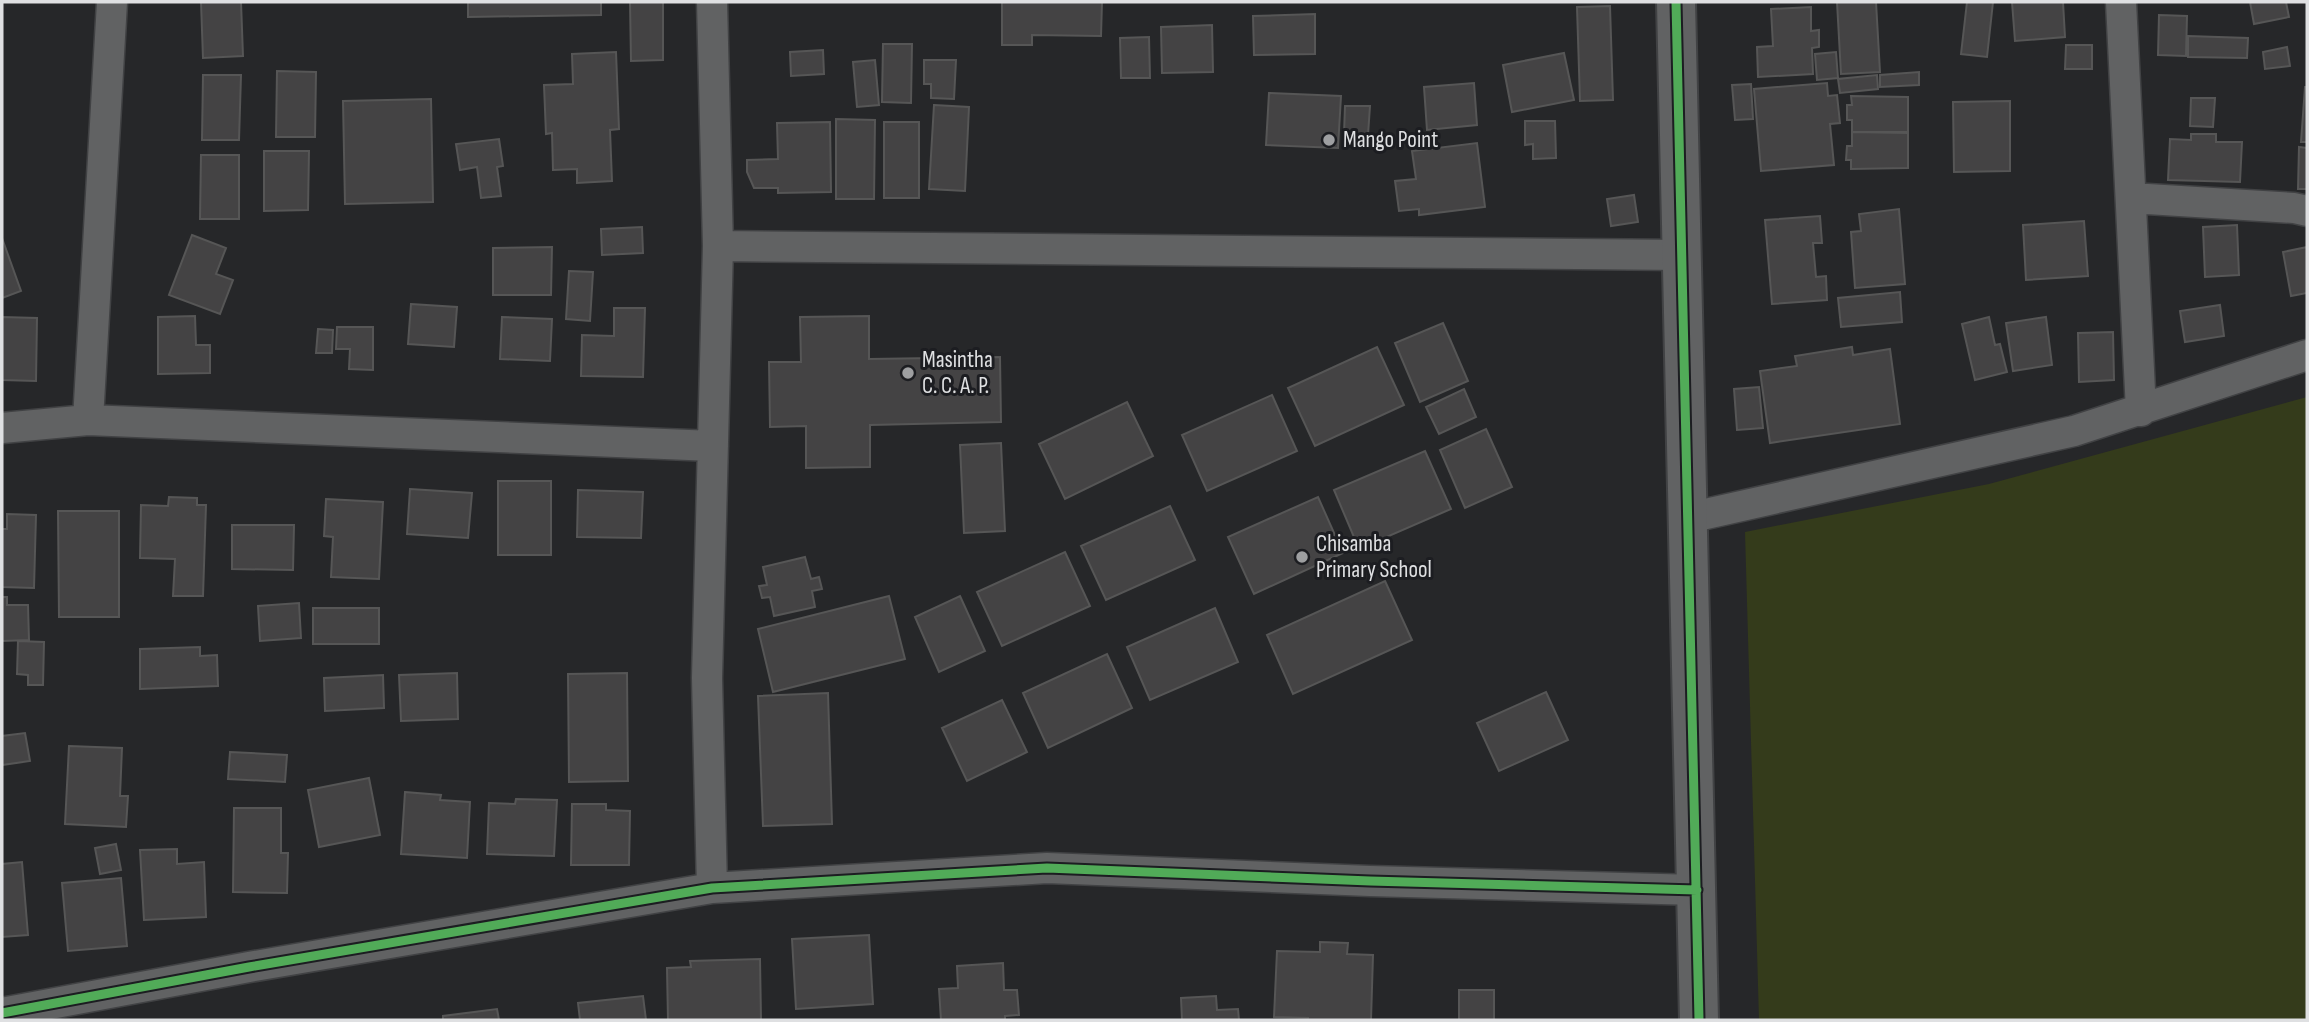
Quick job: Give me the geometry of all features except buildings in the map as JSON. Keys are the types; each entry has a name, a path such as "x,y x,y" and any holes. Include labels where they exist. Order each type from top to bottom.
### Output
{"street":[{"path":"88,419 112,2"},
{"path":"712,2 718,246 707,678 712,888"},
{"path":"1676,2 1699,1020"},
{"path":"2120,2 2141,411"},
{"path":"2131,198 2307,211"},
{"path":"718,246 1682,255"},
{"path":"1688,518 2074,432 2307,355"},
{"path":"2,428 88,419 713,446"},
{"path":"2,1013 262,965 712,888 1047,868 1697,890"}],"green space":[{"path":"2307,397 2307,1020 1759,1020 1745,532 1989,484"}],"cycle path":[{"path":"1676,2 1699,1020"},
{"path":"2,1013 249,967 712,888 1047,868 1697,890"}],"place":[{"name":"Mango Point","path":"1329,140"},
{"name":"Masintha C. C. A. P.","path":"908,373"},
{"name":"Chisamba Primary School","path":"1302,557"}]}
